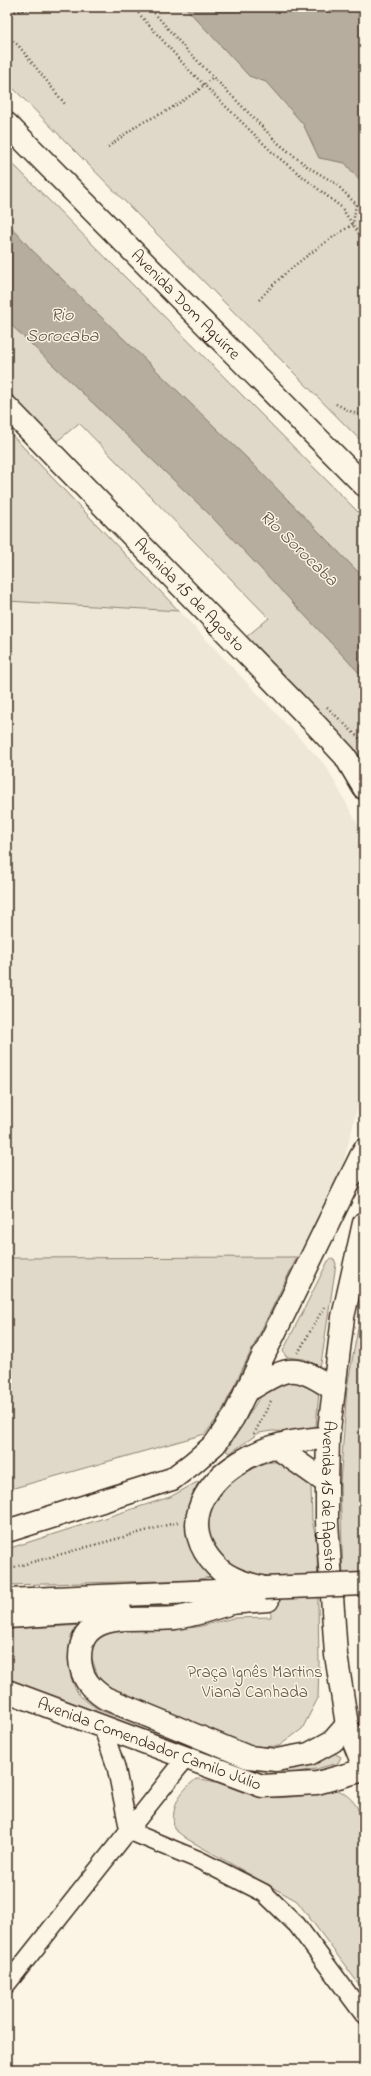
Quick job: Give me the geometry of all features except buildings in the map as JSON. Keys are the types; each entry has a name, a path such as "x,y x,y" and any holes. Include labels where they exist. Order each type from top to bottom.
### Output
{"main road":[{"name":"Avenida Dom Aguirre","path":"7,124 364,485"},
{"name":"Avenida 15 de Agosto","path":"7,407 316,725 345,756 364,788"},
{"path":"7,1531 172,1479 215,1444 233,1418 364,1150"},
{"name":"Avenida 15 de Agosto","path":"363,1765 347,1726 336,1656 327,1522 327,1483 328,1438 343,1317 364,1224"},
{"path":"245,1392 264,1380 288,1370 307,1373 333,1389"},
{"path":"266,1594 237,1580 216,1566 203,1548 197,1529 196,1515 210,1488 231,1468 252,1456 276,1447 303,1440 328,1438"},
{"path":"276,1447 327,1483"},
{"path":"347,1726 333,1741 309,1754 276,1760 248,1757 105,1698 93,1690 83,1677 80,1652 84,1638 94,1627 116,1619 176,1618 266,1594 364,1584"},
{"path":"7,1600 266,1594 364,1595"},
{"path":"7,1617 232,1603"},
{"name":"Avenida Comendador Camilo Júlio","path":"7,1691 262,1786 317,1783 363,1765"},
{"path":"324,1745 351,1749 363,1765"}],"street":[{"path":"102,1726 116,1767 129,1830"},
{"path":"7,1984 186,1758"},
{"path":"129,1830 199,1860 264,1893 297,1925 364,2015"}],"path":[{"path":"20,7 22,11"},
{"path":"7,13 40,7"},
{"path":"133,7 141,18 204,85 274,154 342,207 364,241"},
{"path":"149,7 213,77 278,143 308,167 335,183 356,204 364,216"},
{"path":"7,36 18,45 66,104"},
{"path":"108,147 139,124 167,111 213,77"},
{"path":"259,300 287,270 319,246 353,224 356,204"},
{"path":"336,404 364,418"}],"shaded area":[{"path":"7,601 179,611 326,766 364,836 364,1082 336,1192 297,1257 7,1258"}],"green space":[{"path":"7,7 364,7 364,444 7,82"},
{"path":"7,158 364,518 364,773 343,743 246,637 269,618 79,423 55,443 7,394"},
{"path":"7,430 179,611 7,601"},
{"path":"297,1257 220,1415 205,1434 7,1490 7,1258"},
{"path":"334,1259 336,1264 321,1364 319,1366 304,1359 286,1357 283,1351 328,1261"},
{"path":"364,1295 364,1579 343,1579 340,1484 347,1388"},
{"path":"293,1378 319,1392 316,1425 313,1430 297,1432 272,1431 259,1433 230,1453 226,1451 258,1400 268,1390"},
{"name":"Praça Ignês Martins Viana Canhada","path":"285,1461 311,1487 312,1520 317,1543 319,1663 318,1698 302,1729 279,1746 252,1747 117,1693 99,1679 90,1653 98,1637 112,1630 133,1627 197,1627 233,1618 271,1617 270,1583 245,1580 211,1550 207,1529 210,1511 220,1492 242,1475 263,1463"},
{"path":"199,1481 191,1498 187,1518 210,1577 196,1580 7,1585 7,1549 170,1497"},
{"name":"Praça Ignês Martins Viana Canhada","path":"86,1625 74,1650 70,1667 71,1675 73,1684 78,1693 97,1709 249,1766 275,1767 334,1753 341,1757 338,1763 316,1769 275,1776 247,1772 7,1681 7,1629"},
{"path":"196,1779 211,1781 261,1797 293,1797 334,1788 350,1798 359,1810 364,1822 364,1991 297,1901 187,1839 174,1829 173,1821 175,1806 185,1789"}],"water":[{"path":"185,7 364,7 364,186 345,163 319,158 303,124 266,82 249,76"},
{"name":"Rio Sorocaba","path":"7,222 31,249 249,460 364,578 364,678 209,514 7,321"}]}
